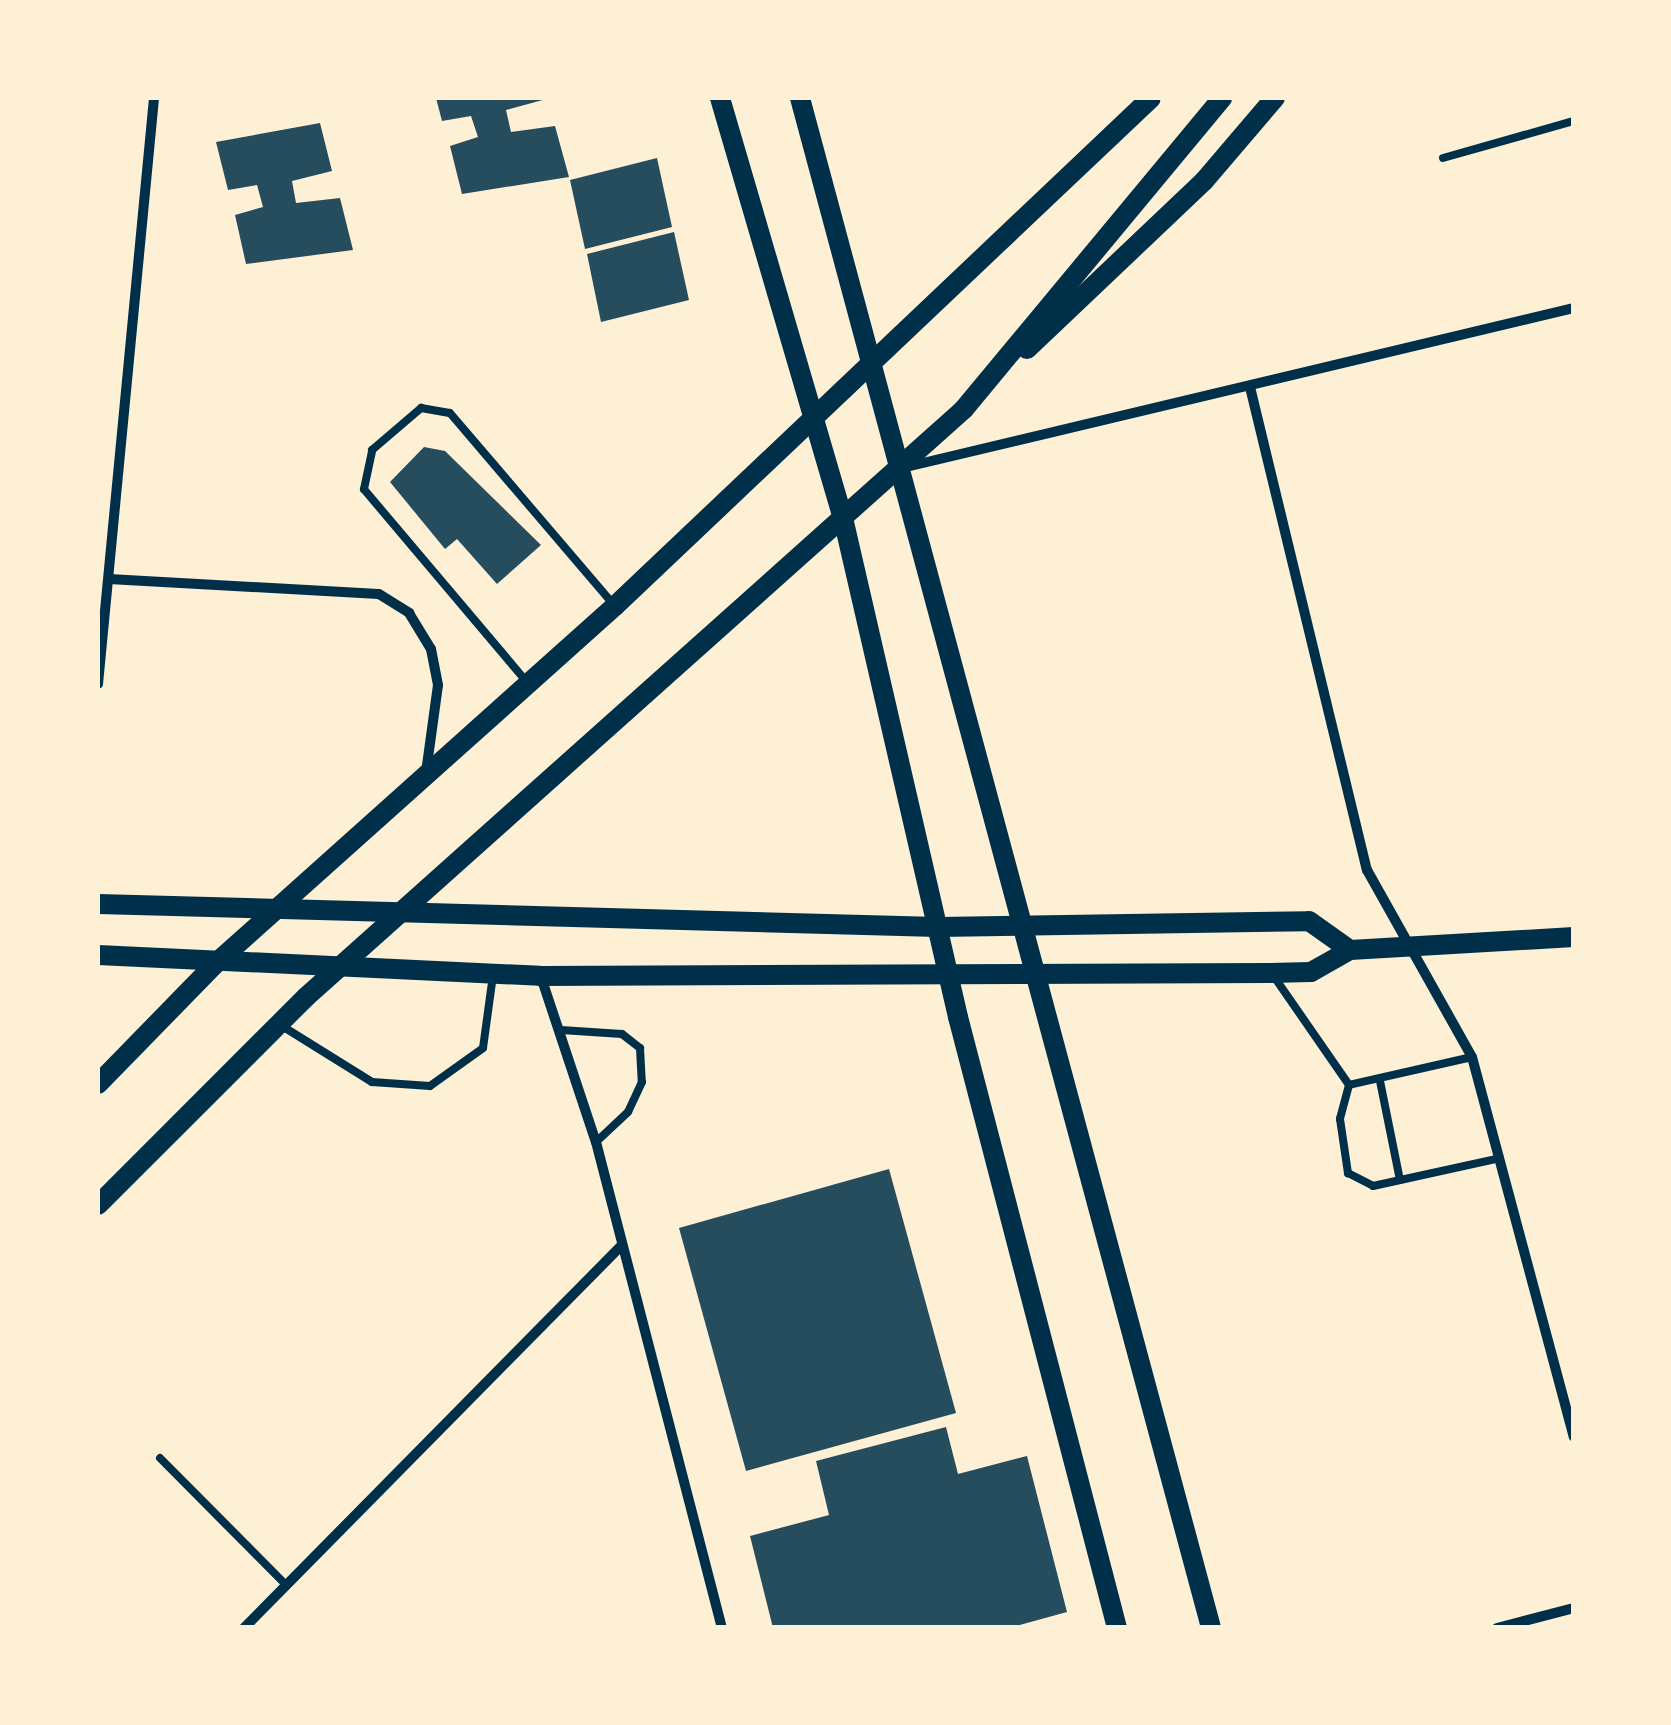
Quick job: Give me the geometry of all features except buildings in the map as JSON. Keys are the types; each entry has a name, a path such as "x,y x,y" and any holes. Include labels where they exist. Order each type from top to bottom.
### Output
{"main road":[{"path":"720,98 843,518 948,975 1117,1628"},
{"path":"800,98 876,359 900,468 1031,976 1211,1628"},
{"path":"98,1084 215,964 615,606 817,419 1151,98"},
{"path":"964,408 1222,98"},
{"path":"98,1204 337,969 964,408 1204,181 1275,98"},
{"path":"98,904 272,914 938,927 1309,920 1350,950"},
{"path":"98,955 215,964 540,976 1031,976 1311,972 1350,950 1574,937"}],"street":[{"path":"98,684 154,98"},
{"path":"900,468 1574,308"},
{"path":"1250,387 1367,870 1414,947 1472,1058 1574,1437"},
{"path":"108,578 380,594 410,614 430,650 438,685 426,775"},
{"path":"540,976 596,1142 722,1628"},
{"path":"244,1628 622,1246"},
{"path":"1497,1628 1574,1608"}],"lane":[{"path":"1443,158 1574,121"},
{"path":"528,684 364,489 372,450 421,408 450,413 615,606"},
{"path":"1270,973 1349,1085"},
{"path":"278,1024 372,1082 430,1086 483,1048 493,974"},
{"path":"561,1030 622,1034 640,1048 642,1082 628,1112 596,1142"},
{"path":"1349,1085 1472,1058"},
{"path":"1380,1081 1400,1180"},
{"path":"1349,1085 1340,1119 1348,1174 1374,1186 1500,1158"},
{"path":"160,1458 286,1585"}]}
